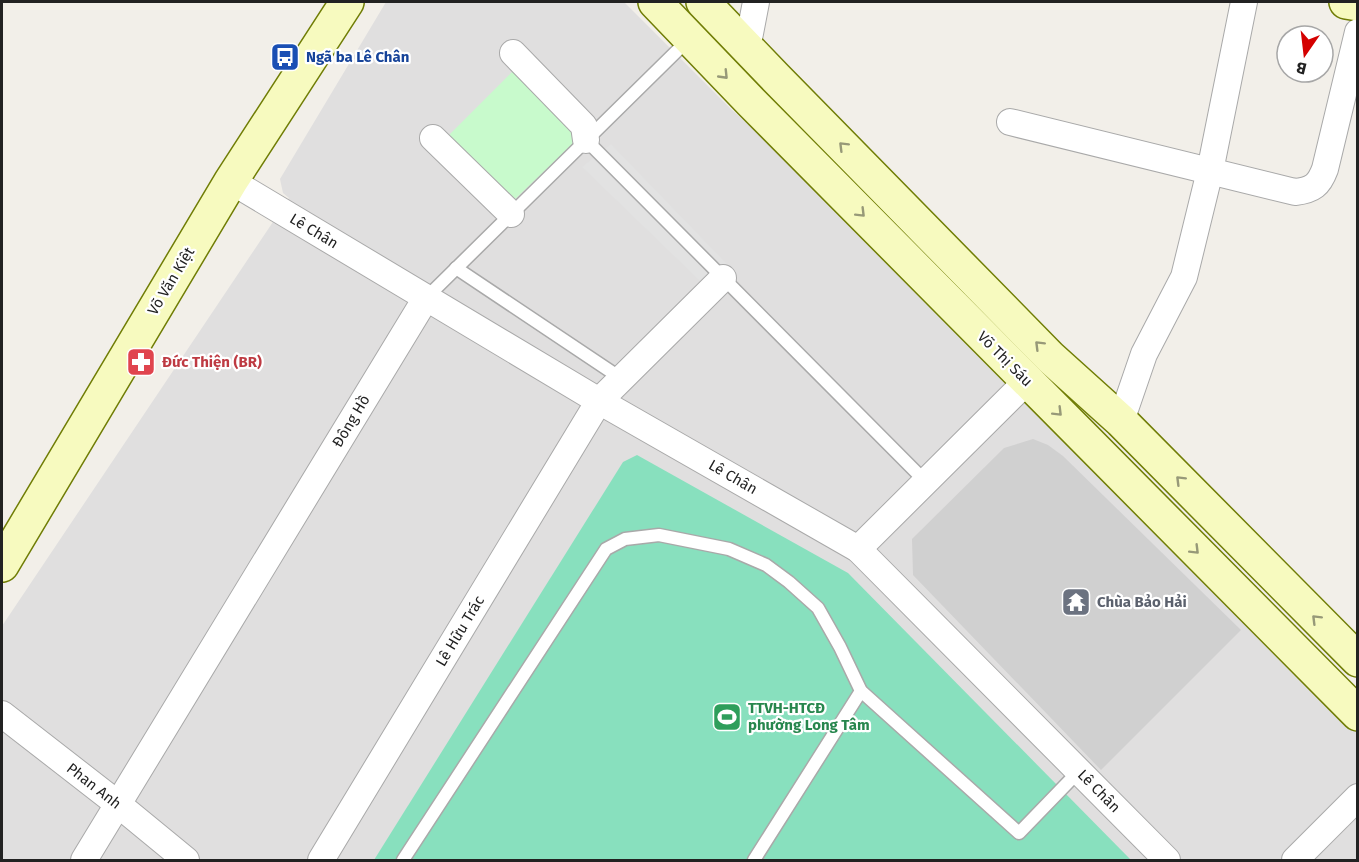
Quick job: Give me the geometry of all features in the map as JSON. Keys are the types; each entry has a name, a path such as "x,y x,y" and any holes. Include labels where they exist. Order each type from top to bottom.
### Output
{"main road":[{"name":"Võ Văn Kiệt","path":"2,565 231,180 347,2"},
{"name":"Võ Thị Sáu","path":"656,2 1027,381 1358,714"},
{"path":"703,2 1050,357 1121,421 1358,660"},
{"path":"1346,2 1358,4"}],"street":[{"path":"747,49 756,2"},
{"path":"1121,421 1144,354 1184,277 1210,171 1244,2"},
{"path":"1010,122 1295,192 1310,190 1320,182 1325,169 1358,32"},
{"path":"513,53 584,126 586,140"},
{"path":"433,138 511,214"},
{"name":"Lê Chân","path":"231,180 599,400 858,549 1167,861"},
{"name":"Lê Hữu Trác","path":"321,861 599,400 723,278"},
{"name":"Đông Hồ","path":"84,861 426,298"},
{"path":"858,549 1027,381"},
{"name":"Phan Anh","path":"2,714 119,805 186,861"},
{"path":"1295,861 1358,797"}],"lane":[{"name":"Đông Hồ","path":"426,298 690,39"},
{"path":"586,140 926,482"},
{"path":"456,268 622,379"},
{"path":"403,861 606,549 625,539 659,535 729,549 766,565 789,582 818,608 861,691 1019,833 1079,771"},
{"path":"754,861 861,691"}],"shaded area":[{"path":"386,2 624,2 731,109 1035,385 1357,721 1357,860 2,860 2,626 289,198 283,193 280,179"},
{"path":"611,144 727,264 703,284 582,167"},
{"name":"Chùa Bảo Hải","path":"1033,439 1048,445 1063,456 1241,630 1101,770 913,575 912,539 1004,448"}],"green space":[{"path":"515,69 581,136 513,201 446,138"},
{"name":"TTVH-HTCĐ phường Long Tâm","path":"637,455 848,573 1131,860 374,860 623,462"}],"place":[{"name":"Ngã ba Lê Chân","path":"285,57"},
{"name":"Đức Thiện (BR)","path":"141,362"},
{"name":"Chùa Bảo Hải","path":"1076,602"},
{"name":"TTVH-HTCĐ phường Long Tâm","path":"727,717"}]}
